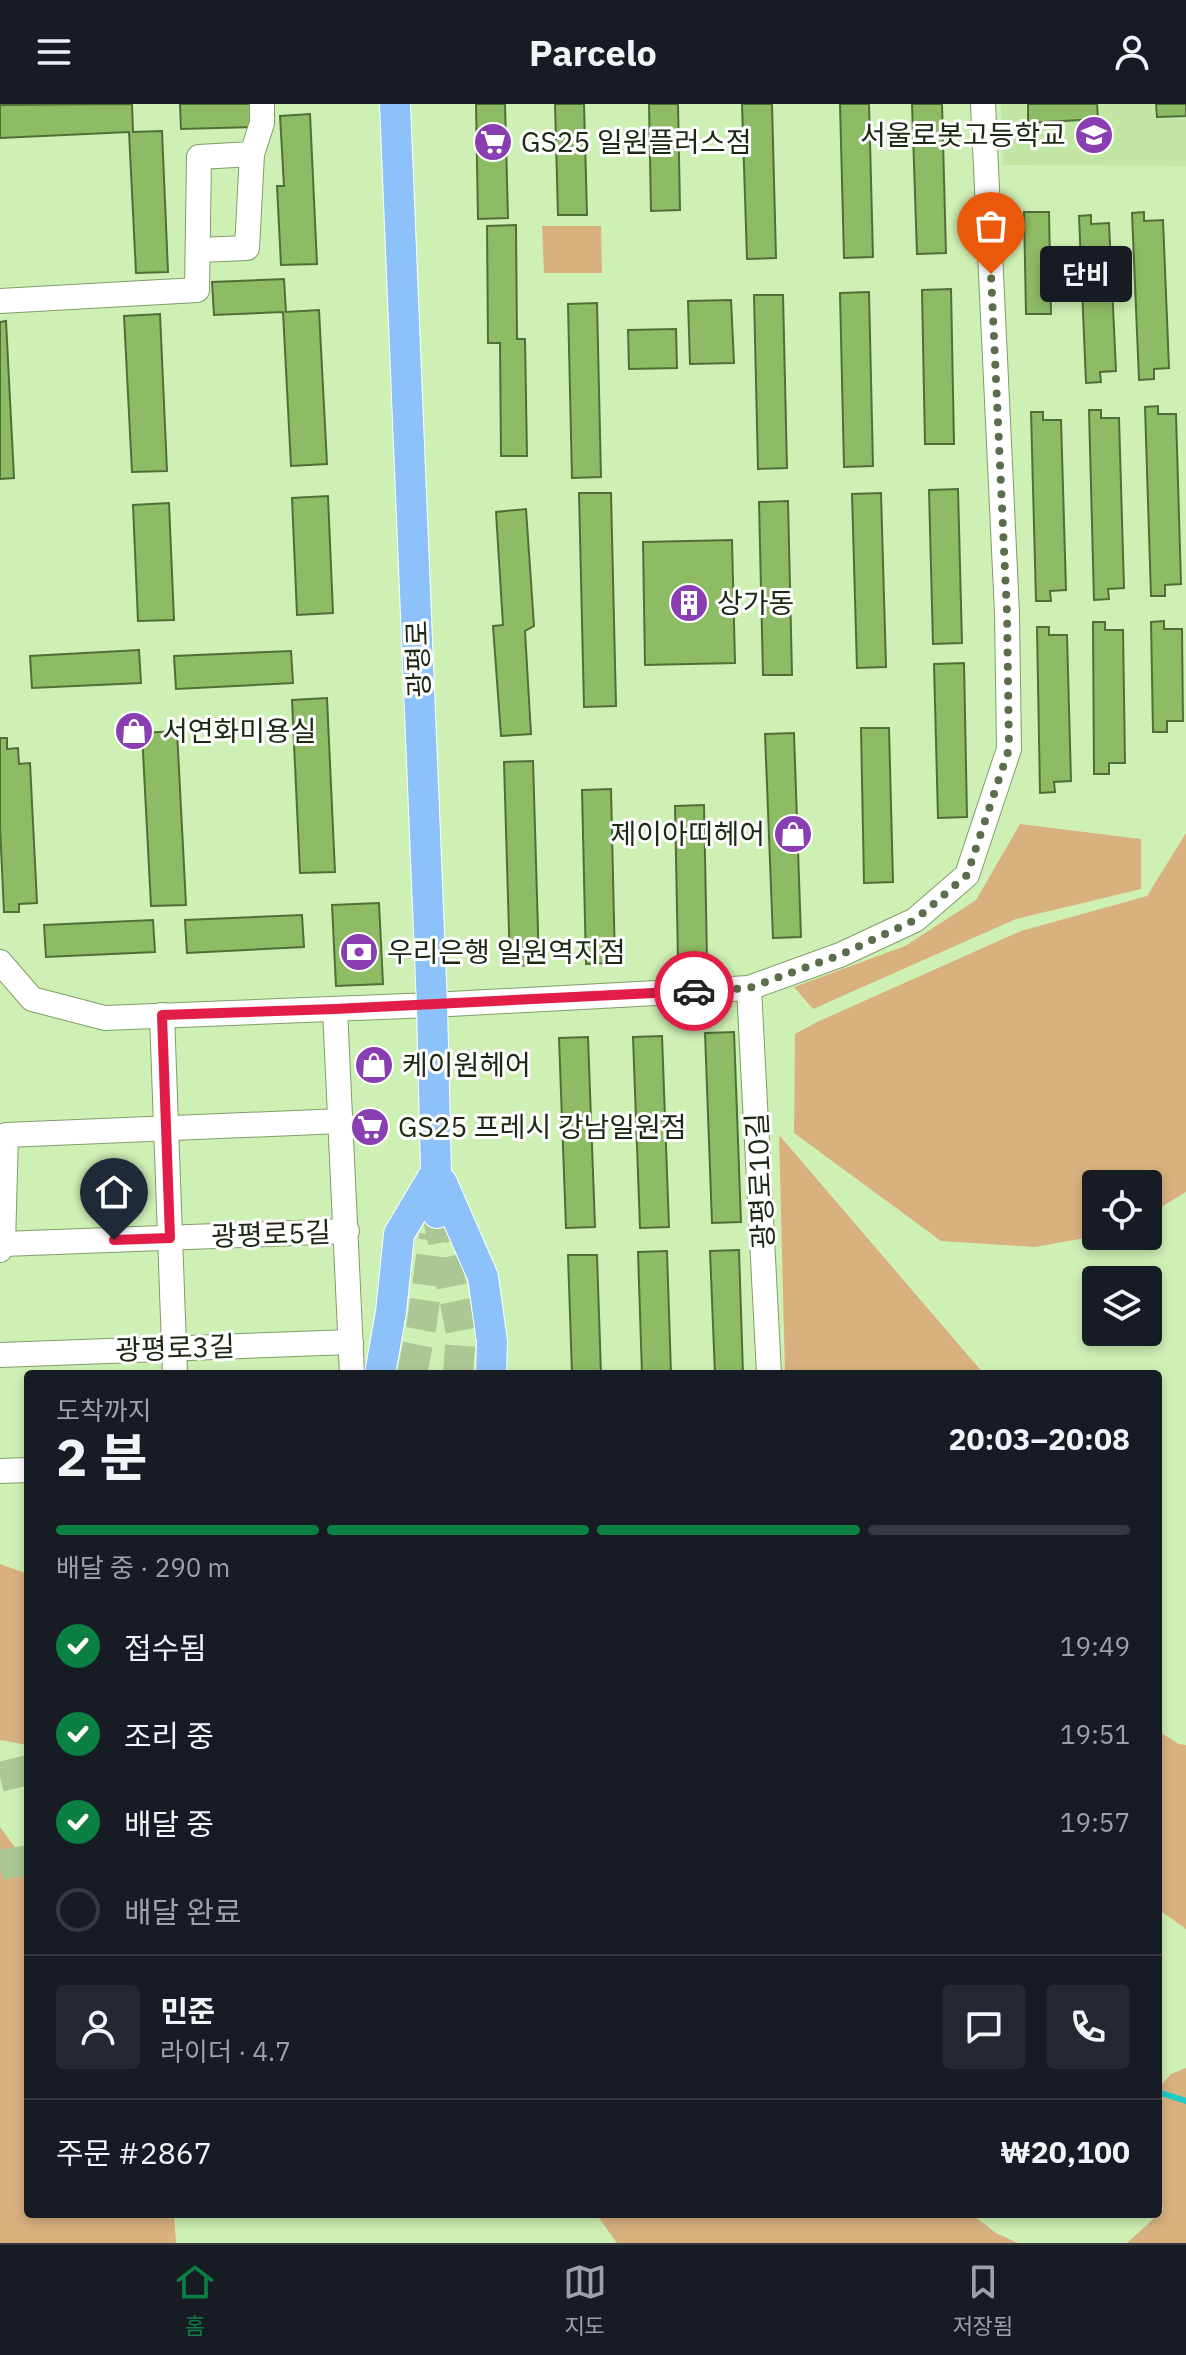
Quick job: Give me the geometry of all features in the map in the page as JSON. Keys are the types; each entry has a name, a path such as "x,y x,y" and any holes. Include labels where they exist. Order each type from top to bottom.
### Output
{"main road":[{"name":"광평로","path":"395,104 432,1005 437,1213"},
{"path":"381,1370 391,1312 399,1234 437,1170"},
{"path":"437,1170 483,1277 492,1342 491,1370"}],"street":[{"path":"198,250 247,248 252,154 262,123 262,104"},
{"path":"0,962 32,999 105,1018 749,988 840,955 915,920 967,875 1009,749 1007,613 983,104"},
{"path":"0,301 197,290 199,157 252,154"},
{"name":"광평로10길","path":"749,988 769,1370"},
{"path":"335,1009 352,1370"},
{"path":"162,1015 175,1370"},
{"path":"1,1247 6,1135 342,1121"},
{"name":"광평로5길","path":"1,1247 347,1231"},
{"name":"광평로3길","path":"0,1355 351,1342"},
{"path":"0,1471 24,1470"}],"shaded area":[{"name":"서울로봇고등학교","path":"1001,104 1186,104 1186,166 1003,165"},
{"path":"542,226 601,226 602,273 544,273"},
{"path":"1020,824 1141,839 1141,889 1016,919 813,1009 794,987 905,946 976,900"},
{"path":"1186,833 1186,1192 1162,1207 1162,1170 1082,1170 1082,1239 1035,1247 941,1241 794,1133 795,1034 1021,931 1147,896"},
{"path":"779,1135 981,1370 785,1370"},
{"path":"0,1564 24,1573 24,1744 0,1740"},
{"path":"1162,1733 1186,1745 1186,1929 1162,1912"},
{"path":"0,1827 24,1860 24,2218 174,2218 176,2243 0,2243"},
{"path":"1186,2068 1186,2243 1127,2243 1154,2218 1162,2218 1162,2084 1171,2074"},
{"path":"599,2218 976,2218 996,2233 1018,2243 617,2243"}],"building":[{"path":"132,104 133,132 162,131 168,272 136,273 129,132 0,138 0,105"},
{"path":"180,104 254,104 254,127 181,129"},
{"path":"476,104 505,104 508,218 478,219"},
{"path":"555,104 584,104 587,215 558,215"},
{"path":"649,104 678,104 680,210 651,211"},
{"path":"742,104 772,104 776,258 747,259"},
{"path":"840,104 869,104 873,257 844,258"},
{"path":"912,104 942,104 946,253 917,254"},
{"path":"1028,104 1097,104 1098,119 1028,123"},
{"path":"1156,104 1186,104 1186,116 1157,117"},
{"path":"310,114 317,264 281,265 277,186 284,186 280,116"},
{"path":"1024,212 1049,212 1051,314 1026,314"},
{"path":"1144,212 1144,221 1163,220 1169,368 1154,369 1154,379 1139,380 1132,213"},
{"path":"1091,215 1091,224 1109,223 1116,371 1100,372 1101,382 1086,383 1079,216"},
{"path":"516,225 517,339 525,339 527,456 501,456 500,343 488,343 487,226"},
{"path":"284,279 286,312 319,310 327,464 291,466 283,312 214,315 212,282"},
{"path":"951,289 954,444 925,444 922,290"},
{"path":"869,292 873,466 844,467 840,293"},
{"path":"754,295 783,295 787,468 758,469"},
{"path":"731,300 734,363 690,364 688,301"},
{"path":"597,303 601,477 572,478 568,304"},
{"path":"160,314 167,471 132,472 124,316"},
{"path":"6,321 14,478 0,479 0,322"},
{"path":"676,329 677,368 629,369 628,330"},
{"path":"1158,406 1158,414 1176,414 1181,584 1165,585 1165,596 1151,596 1145,407"},
{"path":"1089,410 1101,410 1101,418 1119,418 1124,588 1108,589 1109,599 1094,600"},
{"path":"1031,412 1043,412 1043,420 1061,420 1066,590 1050,591 1051,601 1036,601"},
{"path":"958,489 962,643 933,644 929,490"},
{"path":"579,493 611,493 616,706 584,707"},
{"path":"881,493 886,667 857,668 852,494"},
{"path":"328,496 333,613 297,615 292,498"},
{"path":"788,501 792,675 763,675 759,502"},
{"path":"169,503 174,620 138,621 133,505"},
{"path":"526,509 534,626 525,631 531,734 501,736 493,626 503,625 496,512"},
{"name":"상가동","path":"732,540 735,663 645,665 643,542"},
{"path":"1164,621 1164,629 1182,629 1183,721 1167,721 1167,732 1153,732 1151,622"},
{"path":"1093,622 1105,622 1105,630 1123,630 1125,763 1109,763 1109,774 1094,774"},
{"path":"1037,627 1049,627 1049,635 1067,635 1071,781 1054,782 1055,792 1040,793"},
{"path":"139,650 141,683 32,688 30,656"},
{"path":"291,651 293,683 176,689 174,656"},
{"path":"964,663 967,817 938,818 934,664"},
{"path":"327,698 335,872 300,873 292,700"},
{"path":"861,728 889,728 893,882 864,883"},
{"path":"177,731 186,905 151,906 142,733"},
{"path":"794,733 801,937 773,938 765,734"},
{"path":"0,738 7,738 7,749 18,748 19,764 30,763 37,903 19,904 19,912 4,912"},
{"path":"533,761 539,965 510,966 504,762"},
{"path":"611,789 615,963 586,964 582,790"},
{"path":"704,805 707,959 678,960 675,806"},
{"path":"379,903 383,984 336,986 332,905"},
{"path":"302,915 304,947 187,953 185,920"},
{"path":"153,920 155,952 46,957 44,925"},
{"path":"734,1032 741,1222 712,1223 705,1033"},
{"path":"662,1036 669,1227 640,1228 633,1037"},
{"path":"588,1037 595,1227 566,1228 559,1038"},
{"path":"739,1250 743,1370 715,1370 710,1251"},
{"path":"667,1251 671,1370 642,1370 638,1252"},
{"path":"568,1255 597,1255 601,1370 572,1370"}],"waterway":[{"path":"1162,2093 1186,2101"}],"tunnel":[{"path":"437,1213 461,1333 458,1370"},
{"path":"413,1370 434,1235"},
{"path":"0,1777 24,1771"},
{"path":"0,1865 24,1861"}],"way so far":[{"path":"694,991 749,988 840,955 915,920 967,875 1009,749 1007,613 991,274"}],"place":[{"name":"서울로봇고등학교","path":"1094,135"},
{"name":"GS25 일원플러스점","path":"493,142"},
{"name":"단비","path":"991,274"},
{"name":"상가동","path":"689,603"},
{"name":"서연화미용실","path":"134,731"},
{"name":"제이아띠헤어","path":"793,834"},
{"name":"우리은행 일원역지점","path":"359,952"},
{"name":"케이원헤어","path":"374,1065"},
{"name":"GS25 프레시 강남일원점","path":"370,1127"}],"route":[{"path":"114,1240 170,1238 162,1015 694,991"}]}
